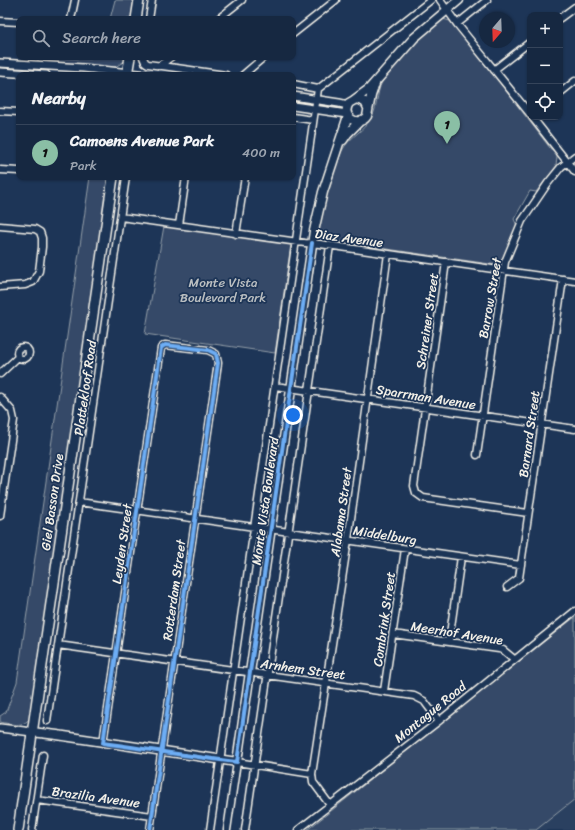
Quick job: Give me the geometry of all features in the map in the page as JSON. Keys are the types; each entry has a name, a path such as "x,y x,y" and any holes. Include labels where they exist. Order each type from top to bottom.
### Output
{"main road":[{"path":"136,16 139,0"},
{"path":"349,109 414,38 459,0"},
{"path":"128,72 130,60"},
{"path":"349,109 354,120 361,120 367,116 375,82"},
{"path":"349,109 363,101 368,108"},
{"name":"Monte Vista Boulevard","path":"237,762 272,530 312,243 323,192 338,149 349,109"},
{"name":"Monte Vista Boulevard","path":"338,149 347,134 361,120"},
{"name":"Giel Basson Drive","path":"18,830 113,180"},
{"path":"32,732 237,762"}],"street":[{"path":"72,16 75,0"},
{"path":"149,16 152,0"},
{"path":"222,16 242,0"},
{"path":"296,32 336,0"},
{"path":"296,84 318,88 431,0"},
{"path":"440,0 457,24 527,110"},
{"path":"457,24 487,0"},
{"path":"563,16 575,7"},
{"path":"0,21 16,22"},
{"path":"494,70 527,44"},
{"path":"144,60 159,66 204,72"},
{"path":"159,66 166,60"},
{"path":"246,72 260,60"},
{"path":"0,63 105,72"},
{"path":"0,72 16,73"},
{"path":"563,91 575,81"},
{"name":"Monte Vista Boulevard","path":"210,830 318,88"},
{"path":"296,97 339,103 349,109"},
{"path":"296,106 314,109 349,109"},
{"path":"0,111 16,112"},
{"path":"296,117 313,120"},
{"path":"534,120 575,172"},
{"name":"Barrow Street","path":"477,455 505,262 522,221 561,167 575,156"},
{"path":"0,170 16,171"},
{"name":"Plattekloof Road","path":"47,721 126,180"},
{"path":"179,225 186,180"},
{"path":"236,234 245,180"},
{"name":"Diaz Avenue","path":"121,217 575,281"},
{"path":"0,226 35,229 40,232 42,238 38,271 34,282 25,285 0,287"},
{"name":"Monte Vista Boulevard","path":"246,830 330,246"},
{"name":"Alabama Street","path":"312,774 348,540 388,254"},
{"name":"Schreiner Street","path":"446,262 414,486 416,493 423,498 528,513"},
{"name":"Barnard Street","path":"507,587 519,578 563,279"},
{"name":"Rotterdam Street","path":"150,830 194,519 218,363 216,354 208,350 165,345 161,348"},
{"name":"Leyden Street","path":"103,743 161,348"},
{"path":"0,374 18,357"},
{"name":"Sparrman Avenue","path":"275,386 575,429"},
{"path":"0,397 12,411 14,420 0,516"},
{"name":"Middelburg","path":"79,502 521,565"},
{"name":"Combrink Street","path":"384,691 405,549"},
{"path":"449,641 461,557"},
{"name":"Montague Road","path":"298,830 439,721 575,610"},
{"name":"Meerhof Avenue","path":"393,634 504,650 514,659"},
{"name":"Arnhem Street","path":"58,646 233,669 419,697 424,701 439,721"},
{"path":"0,728 32,732"},
{"path":"32,830 43,755"},
{"path":"237,762 312,774 314,782 330,805"},
{"name":"Monte Vista Boulevard","path":"227,830 237,762"},
{"name":"Brazilia Avenue","path":"37,800 152,816"}],"shaded area":[{"path":"575,796 575,830 533,830"}],"green space":[{"path":"115,0 135,0 132,16 111,16"},
{"path":"443,19 450,21 455,28 457,27 527,118 527,120 557,157 557,165 536,192 530,191 514,219 517,226 502,262 497,265 325,240 321,239 319,236 324,203 341,153 348,142 365,127 373,116 380,87 387,74 410,48"},
{"path":"31,60 125,60 115,67 31,62"},
{"path":"90,180 109,180 30,718 24,723 20,724 0,722 0,716 6,712 17,682"},
{"name":"Monte Vista Boulevard Park","path":"164,226 291,244 275,353 145,334"},
{"path":"575,617 575,799 536,830 307,830"}],"cycle path":[{"path":"150,830 159,772 167,713 200,479 218,363 216,354 208,350 165,345 161,348 103,743 153,750 170,753 187,755 203,758 237,762 312,243"}],"place":[{"name":"Camoens Avenue Park","path":"447,144"}]}
